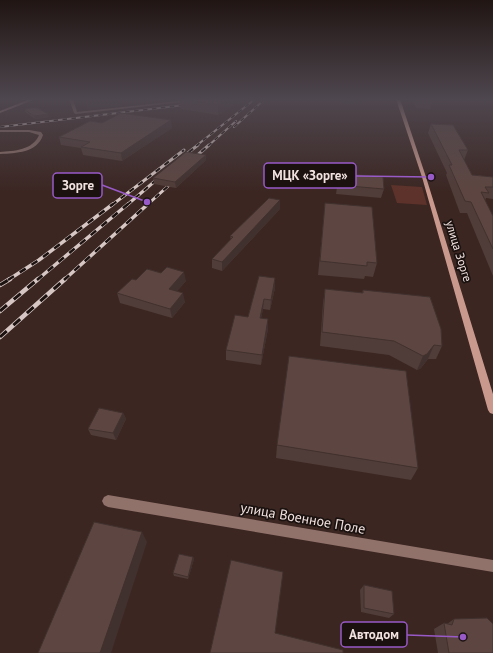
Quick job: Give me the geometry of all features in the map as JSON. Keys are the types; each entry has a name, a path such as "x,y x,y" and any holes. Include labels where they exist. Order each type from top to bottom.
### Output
{"street":[{"name":"улица Зорге","path":"408,129 424,177 493,410"},
{"path":"0,132 34,131 40,133 41,135 39,141 32,146 21,150 0,153"},
{"name":"улица Военное Поле","path":"108,501 493,566"}],"shaded area":[{"path":"391,185 422,187 427,205 397,203"}],"building":[{"path":"74,129 157,129 121,153 81,147 90,142 59,137"},
{"path":"434,129 456,129 468,150 459,150 472,175 493,177 493,187 485,187 489,193 481,192 493,216 493,249 471,202 465,201 449,165 452,165"},
{"path":"186,152 206,155 175,182 153,178"},
{"path":"339,173 383,177 384,189 338,185"},
{"path":"269,198 280,200 222,262 212,259 233,237 230,236"},
{"path":"325,203 372,207 377,263 367,262 367,266 320,261"},
{"path":"167,267 184,272 169,289 183,293 170,309 117,293 132,279 136,280 147,269 161,273"},
{"path":"259,276 275,278 271,300 264,299 260,318 268,319 262,355 226,350 235,315 248,317"},
{"path":"325,289 363,293 363,290 430,297 441,329 442,346 434,345 427,354 423,356 394,341 322,332"},
{"path":"289,356 406,371 418,468 277,445"},
{"path":"99,408 123,413 113,433 88,429"},
{"path":"94,522 142,532 100,653 38,653"},
{"path":"179,554 193,557 188,577 173,573"},
{"path":"231,560 283,572 275,633 343,650 343,653 210,653"},
{"path":"364,585 392,591 394,614 364,608"},
{"path":"487,618 493,624 493,653 449,653 444,623 452,625 454,619"}],"railway":[{"path":"196,146 217,129"},
{"path":"208,146 227,129"},
{"path":"180,159 198,145"},
{"path":"193,159 209,145"},
{"path":"112,205 184,150"},
{"path":"127,205 162,175"},
{"path":"147,205 176,179"},
{"path":"8,280 39,260 113,204"},
{"path":"37,280 128,204"},
{"path":"64,280 148,204"},
{"path":"0,285 10,279"},
{"path":"0,311 38,279"},
{"path":"0,337 65,279"}],"place":[{"name":"МЦК «Зорге»","path":"431,177"},
{"name":"Зорге","path":"147,202"},
{"name":"Автодом","path":"463,637"}]}
